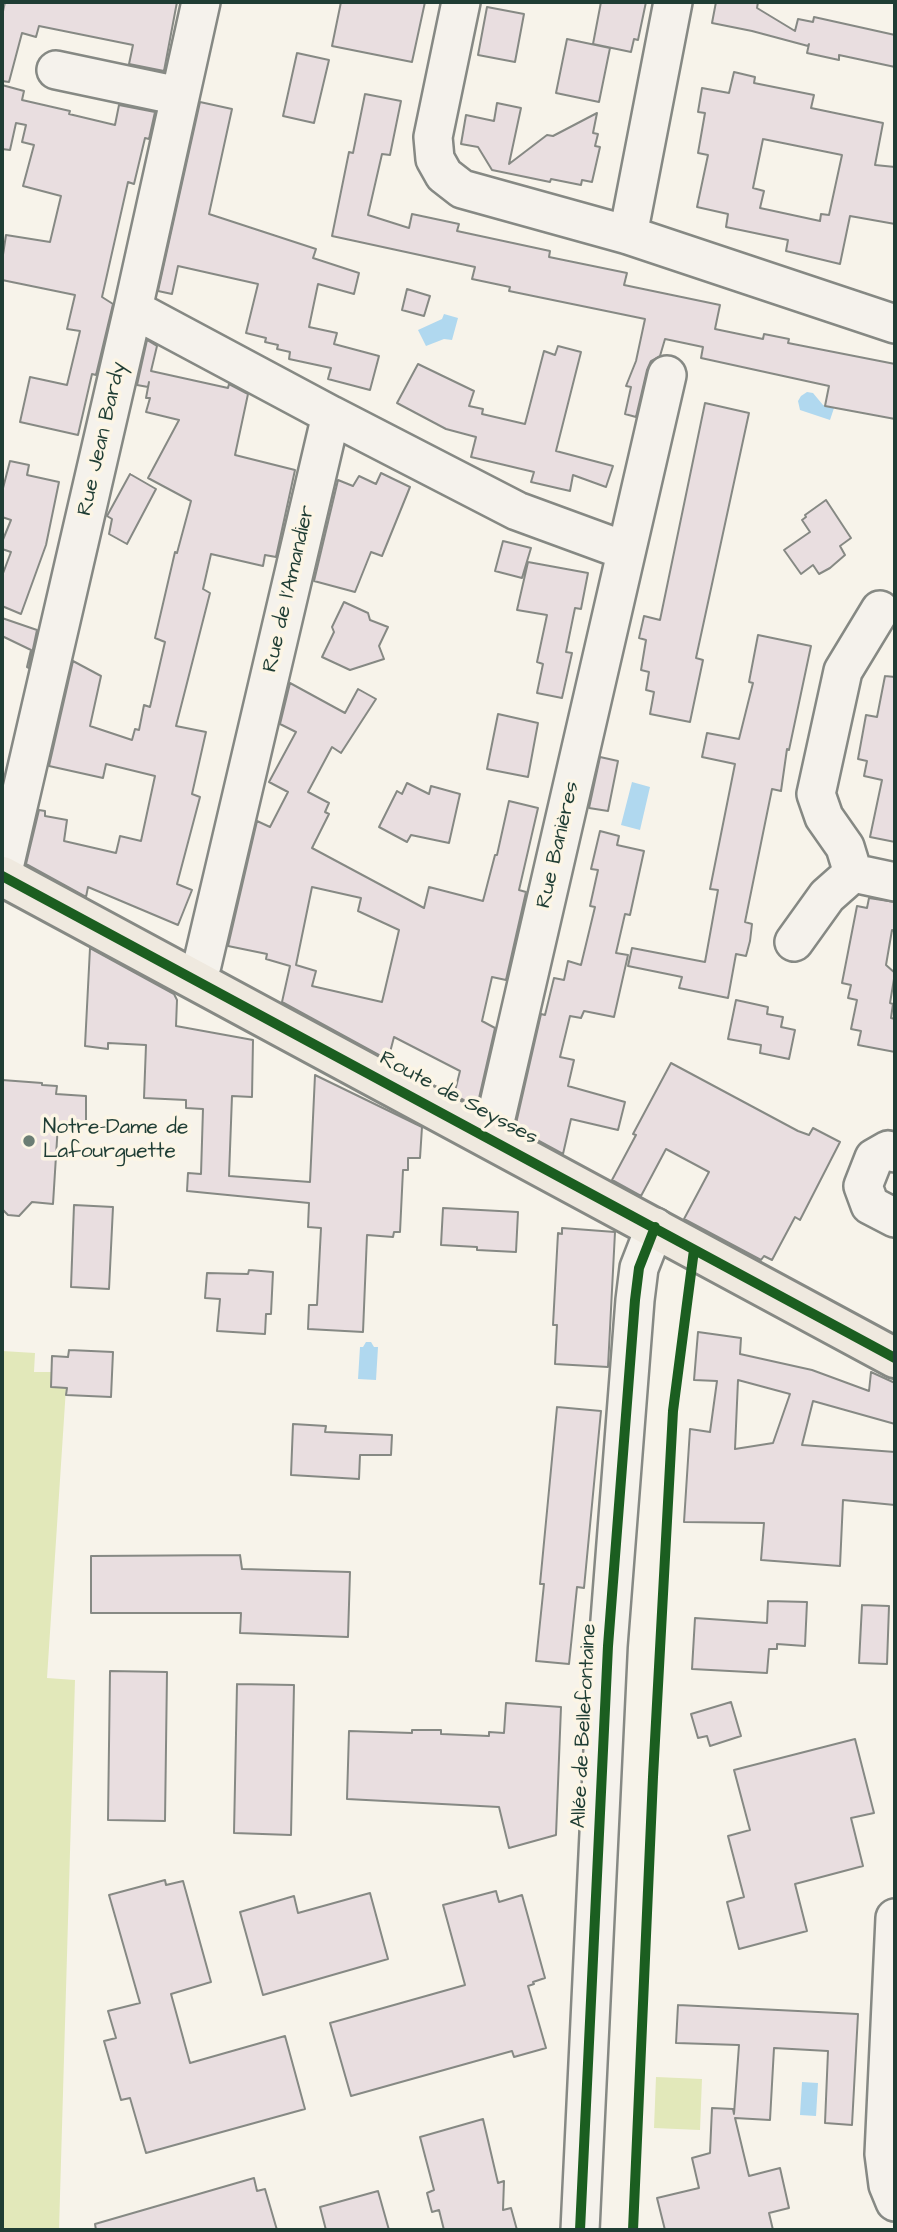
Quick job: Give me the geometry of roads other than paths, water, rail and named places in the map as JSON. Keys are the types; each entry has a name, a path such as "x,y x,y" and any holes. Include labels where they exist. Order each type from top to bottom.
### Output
{"main road":[{"name":"Route de Seysses","path":"2,876 895,1358"}],"street":[{"name":"Rue Jean Bardy","path":"2,876 201,2"},
{"path":"460,2 433,137 435,159 444,175 462,189 628,235 895,324"},
{"path":"628,235 673,2"},
{"path":"56,70 180,96"},
{"path":"133,309 517,511 626,551"},
{"name":"Rue Banières","path":"491,1139 667,375"},
{"name":"Rue de l'Amandier","path":"195,980 202,965 331,415"},
{"path":"853,873 845,847 824,817 817,794 843,671 880,610"},
{"path":"853,873 895,882"},
{"path":"794,942 827,896 853,873"},
{"path":"895,1153 888,1150 874,1158 863,1186 870,1205 895,1218"},
{"name":"Allée de Bellefontaine","path":"580,2230 608,1646 635,1300 639,1268 655,1227"},
{"path":"895,1918 884,2154 888,2185 895,2202"}],"water":[{"path":"444,314 458,318 452,340 444,339 426,346 418,330 442,319"},
{"path":"807,392 813,393 823,405 834,408 830,420 800,410 798,401"},
{"path":"632,782 650,787 640,830 621,825"},
{"path":"366,1342 378,1347 376,1380 358,1379 360,1347"},
{"path":"802,2082 818,2083 816,2116 800,2115"}],"place":[{"name":"Notre-Dame de Lafourguette","path":"29,1141"}]}
